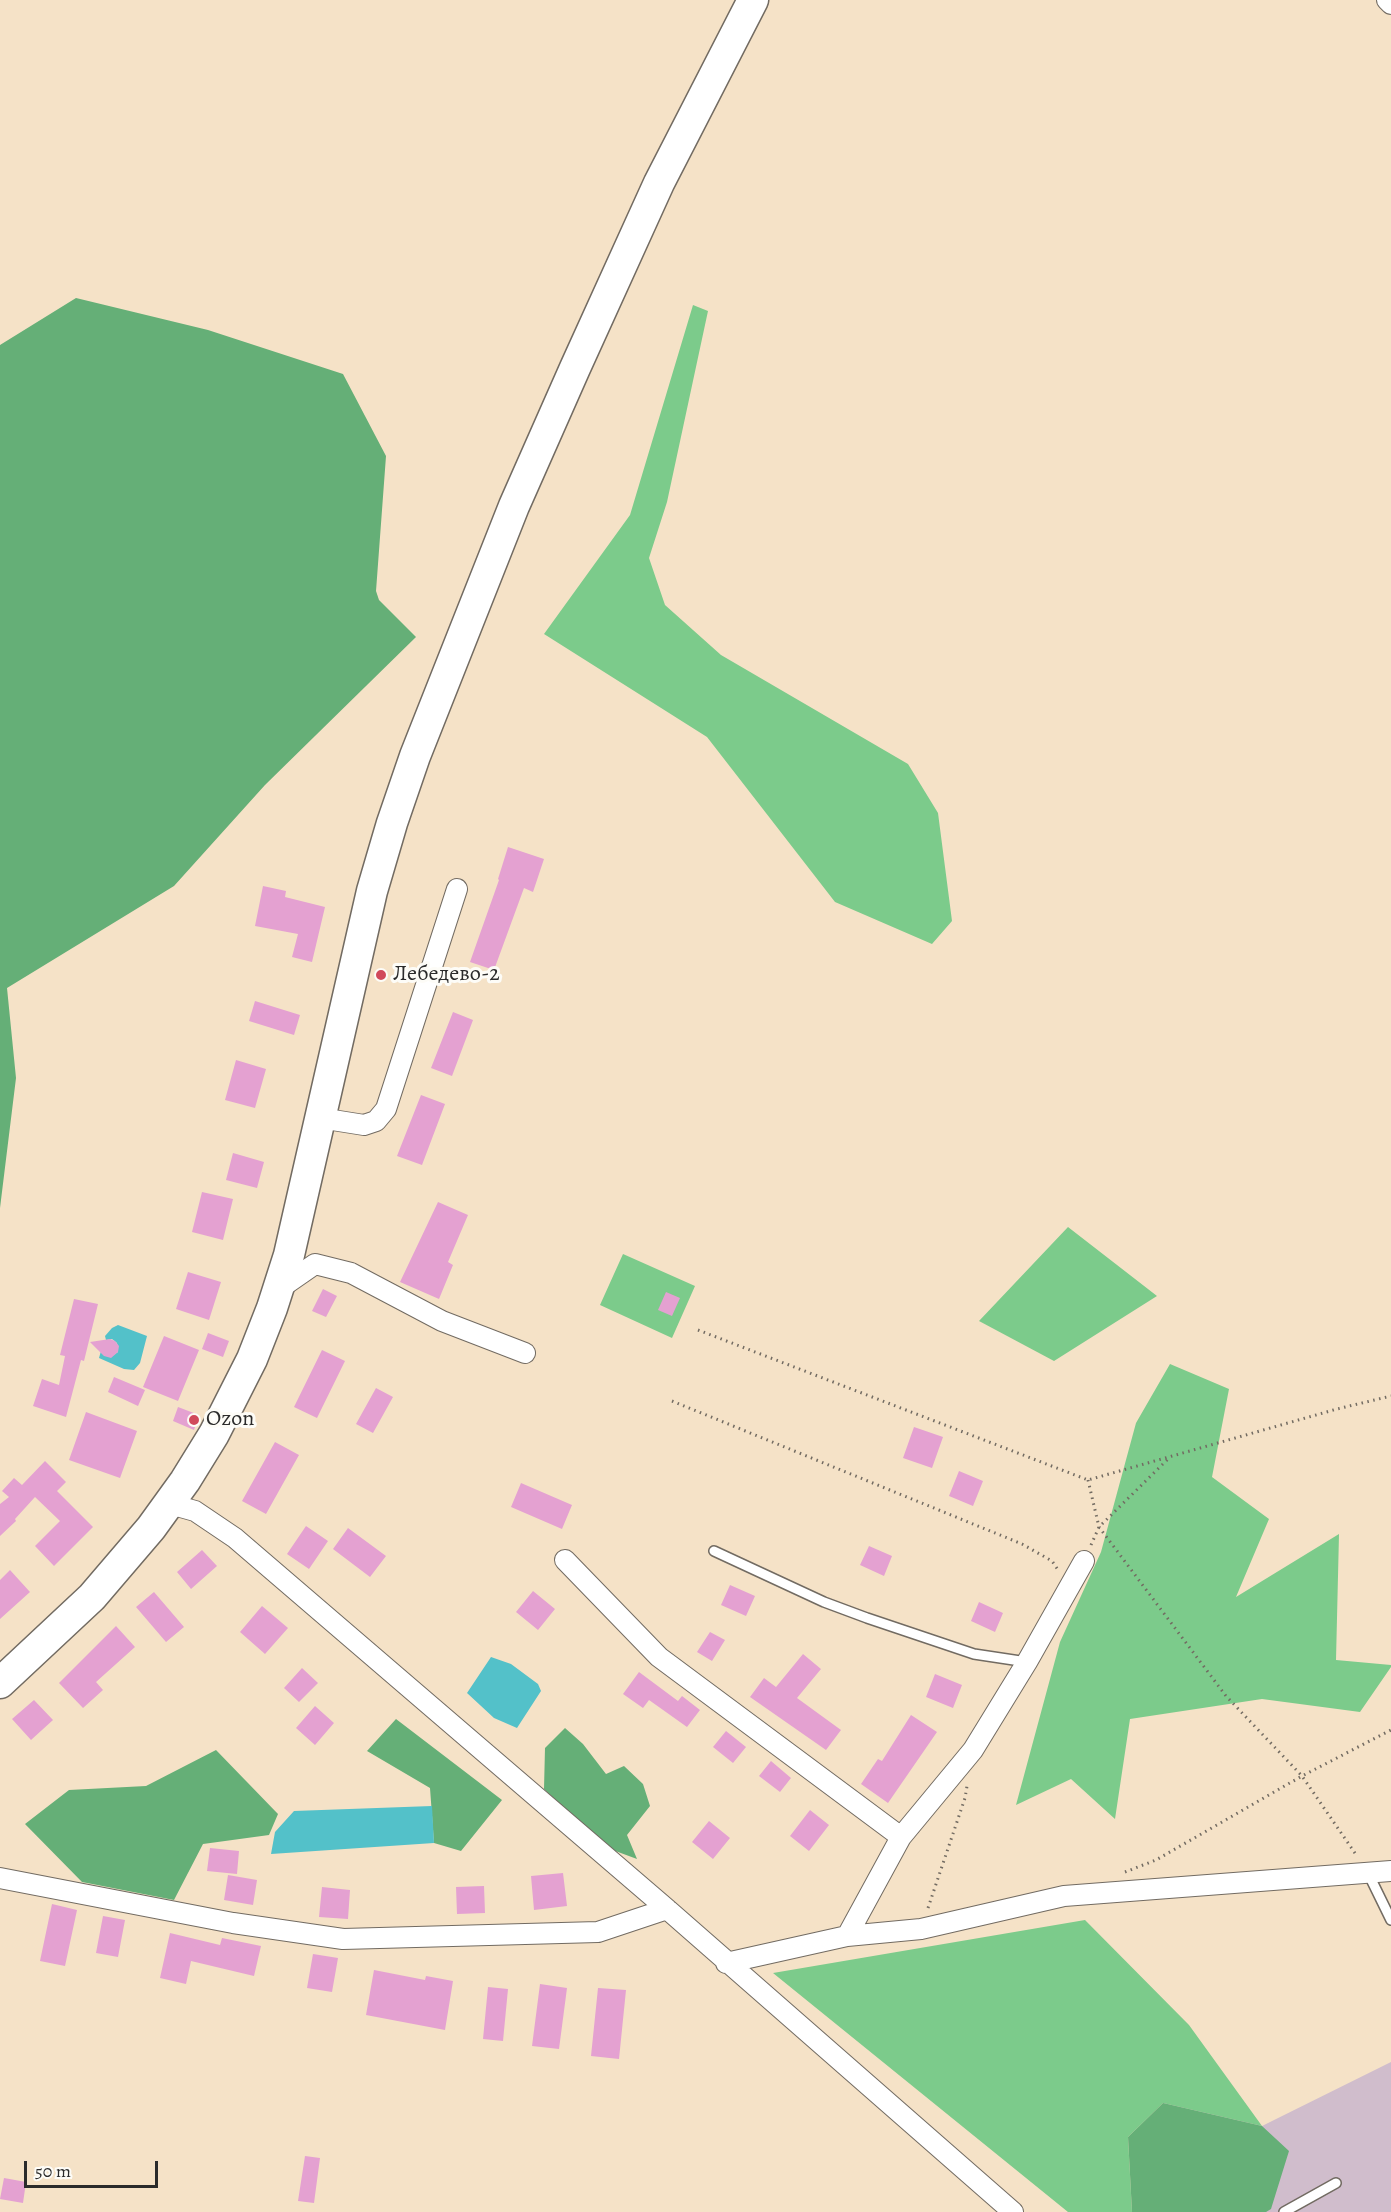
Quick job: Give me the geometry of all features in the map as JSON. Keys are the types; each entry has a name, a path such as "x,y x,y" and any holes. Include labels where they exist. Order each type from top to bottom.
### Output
{"main road":[{"path":"0,1683 92,1597 132,1552 170,1504 214,1434 240,1384 279,1289 301,1210 364,926 385,845 415,756 514,506 579,357 659,183 753,0"}],"street":[{"path":"1387,0 1391,4"},
{"path":"320,1118 364,1125 376,1121 386,1109 457,889"},
{"path":"279,1289 315,1264 351,1273 442,1321 525,1353"},
{"path":"170,1504 195,1511 235,1538 667,1909 1013,2212"},
{"path":"565,1560 659,1657 901,1836"},
{"path":"847,1936 901,1836 973,1750 1027,1662 1084,1561"},
{"path":"726,1962 847,1936 921,1929 1064,1896 1391,1871"},
{"path":"0,1878 233,1923 343,1939 598,1932 667,1909"}],"lane":[{"path":"714,1551 824,1602 867,1618 974,1654 1027,1662"},
{"path":"1368,1873 1391,1920"},
{"path":"1284,2212 1336,2183"}],"path":[{"path":"698,1330 1088,1480 1337,1408 1391,1396"},
{"path":"672,1401 1022,1544 1052,1561 1070,1586"},
{"path":"1084,1561 1099,1527 1170,1458"},
{"path":"1088,1480 1099,1527 1226,1696 1302,1776 1368,1873"},
{"path":"1115,1876 1156,1860 1302,1776 1391,1730"},
{"path":"921,1929 965,1798 973,1750"}],"shaded area":[{"path":"1391,2062 1391,2212 1132,2212 1163,2103 1262,2126"}],"green space":[{"path":"76,298 208,330 343,374 386,456 376,591 379,600 416,637 265,785 174,886 7,988 16,1078 0,1208 0,345"},
{"path":"693,305 708,311 667,502 649,558 665,605 721,655 908,764 938,813 952,921 932,944 835,902 707,737 544,634 630,515"},
{"path":"1068,1227 1157,1296 1054,1361 979,1321"},
{"path":"623,1254 695,1286 672,1338 600,1305"},
{"path":"1170,1364 1229,1389 1212,1477 1269,1519 1236,1597 1339,1534 1336,1660 1391,1665 1391,1667 1360,1712 1262,1699 1130,1719 1115,1819 1071,1779 1016,1805 1060,1642 1101,1552 1136,1423"},
{"path":"396,1719 502,1800 461,1851 434,1843 430,1788 367,1751"},
{"path":"565,1728 583,1744 606,1774 624,1766 643,1784 650,1806 627,1835 637,1859 610,1849 544,1789 545,1748"},
{"path":"216,1750 278,1814 269,1835 203,1844 174,1900 82,1882 25,1824 69,1790 146,1786"},
{"path":"1085,1920 1189,2025 1262,2126 1163,2103 1128,2137 1132,2212 1068,2212 773,1973"},
{"path":"1163,2103 1262,2126 1289,2151 1271,2209 1266,2212 1132,2212 1128,2137"}],"water":[{"path":"118,1325 147,1336 140,1363 134,1370 124,1369 99,1358 101,1351 110,1357 118,1352 117,1343 112,1339 106,1340 105,1336"},
{"path":"491,1657 511,1664 538,1684 541,1691 517,1728 494,1718 467,1693"},
{"path":"432,1806 434,1843 271,1854 275,1832 294,1811"}],"building":[{"path":"508,847 544,859 533,892 524,888 494,970 470,962 499,880"},
{"path":"263,886 286,891 285,897 325,907 312,962 292,957 298,934 255,926"},
{"path":"255,1001 300,1015 294,1035 249,1021"},
{"path":"453,1012 473,1020 452,1076 431,1068"},
{"path":"236,1060 266,1069 255,1108 225,1100"},
{"path":"421,1095 445,1104 422,1165 397,1156"},
{"path":"233,1153 264,1162 257,1188 226,1180"},
{"path":"202,1192 233,1199 223,1240 192,1232"},
{"path":"438,1202 468,1215 448,1262 453,1265 439,1299 400,1282"},
{"path":"188,1272 221,1282 209,1320 176,1309"},
{"path":"323,1289 337,1296 326,1317 312,1311"},
{"path":"666,1292 680,1298 672,1316 658,1310"},
{"path":"74,1299 98,1304 84,1361 81,1360 66,1417 33,1406 42,1379 59,1385 65,1356 60,1355"},
{"path":"208,1333 229,1341 223,1357 202,1349"},
{"path":"164,1336 199,1350 178,1401 143,1387"},
{"path":"110,1339 119,1346 118,1352 111,1358 104,1356 90,1342"},
{"path":"322,1350 345,1361 317,1418 294,1407"},
{"path":"114,1377 145,1390 138,1406 108,1392"},
{"path":"376,1388 393,1397 373,1433 356,1424"},
{"path":"178,1407 199,1415 194,1430 173,1421"},
{"path":"86,1412 137,1431 120,1478 69,1460"},
{"path":"914,1427 943,1437 932,1468 903,1458"},
{"path":"275,1442 299,1455 266,1514 242,1501"},
{"path":"45,1461 66,1482 57,1491 93,1527 54,1566 35,1546 60,1521 35,1497 15,1519 16,1521 0,1536 0,1504 9,1497 2,1491 14,1478 22,1485"},
{"path":"959,1471 983,1481 973,1506 949,1496"},
{"path":"521,1483 572,1505 562,1529 511,1507"},
{"path":"306,1526 328,1541 309,1569 287,1554"},
{"path":"348,1528 386,1556 370,1577 333,1549"},
{"path":"869,1546 892,1556 884,1576 860,1565"},
{"path":"202,1550 217,1566 191,1589 177,1572"},
{"path":"10,1570 30,1592 0,1619 0,1580"},
{"path":"730,1585 755,1596 746,1616 721,1605"},
{"path":"533,1591 555,1609 538,1630 516,1612"},
{"path":"154,1592 184,1627 166,1642 136,1607"},
{"path":"979,1602 1003,1613 995,1632 971,1621"},
{"path":"262,1606 288,1628 265,1654 240,1632"},
{"path":"116,1626 135,1647 96,1682 103,1690 83,1708 59,1683"},
{"path":"710,1632 725,1640 712,1661 697,1652"},
{"path":"803,1654 821,1669 797,1698 841,1730 826,1750 750,1697 764,1678 776,1687"},
{"path":"302,1668 318,1683 299,1702 284,1688"},
{"path":"639,1672 678,1701 682,1696 700,1710 687,1727 649,1700 643,1708 623,1694"},
{"path":"935,1674 962,1685 953,1708 926,1697"},
{"path":"34,1700 53,1720 31,1740 12,1719"},
{"path":"315,1706 334,1723 315,1745 296,1728"},
{"path":"911,1715 937,1732 888,1803 861,1784 878,1759 882,1761"},
{"path":"726,1731 746,1747 733,1763 713,1747"},
{"path":"771,1761 791,1778 780,1792 759,1776"},
{"path":"810,1810 829,1825 809,1851 790,1836"},
{"path":"709,1821 730,1838 713,1859 692,1842"},
{"path":"210,1848 239,1851 237,1874 207,1871"},
{"path":"563,1873 567,1906 534,1910 531,1876"},
{"path":"228,1875 257,1880 253,1905 224,1900"},
{"path":"484,1886 485,1913 457,1914 456,1887"},
{"path":"322,1887 350,1890 348,1919 319,1917"},
{"path":"52,1904 77,1910 65,1966 40,1961"},
{"path":"103,1916 125,1920 118,1957 96,1953"},
{"path":"170,1933 220,1945 222,1938 261,1946 254,1976 191,1961 186,1984 160,1978"},
{"path":"313,1954 338,1958 332,1992 307,1988"},
{"path":"374,1970 425,1980 426,1976 453,1981 445,2030 366,2015"},
{"path":"540,1984 567,1988 559,2049 532,2046"},
{"path":"488,1987 508,1989 503,2041 483,2039"},
{"path":"598,1988 626,1990 619,2059 591,2056"},
{"path":"305,2156 320,2158 314,2203 298,2201"},
{"path":"4,2178 26,2182 23,2203 0,2199"}],"place":[{"name":"Лебедево-2","path":"381,975"},
{"name":"Ozon","path":"194,1420"}]}
